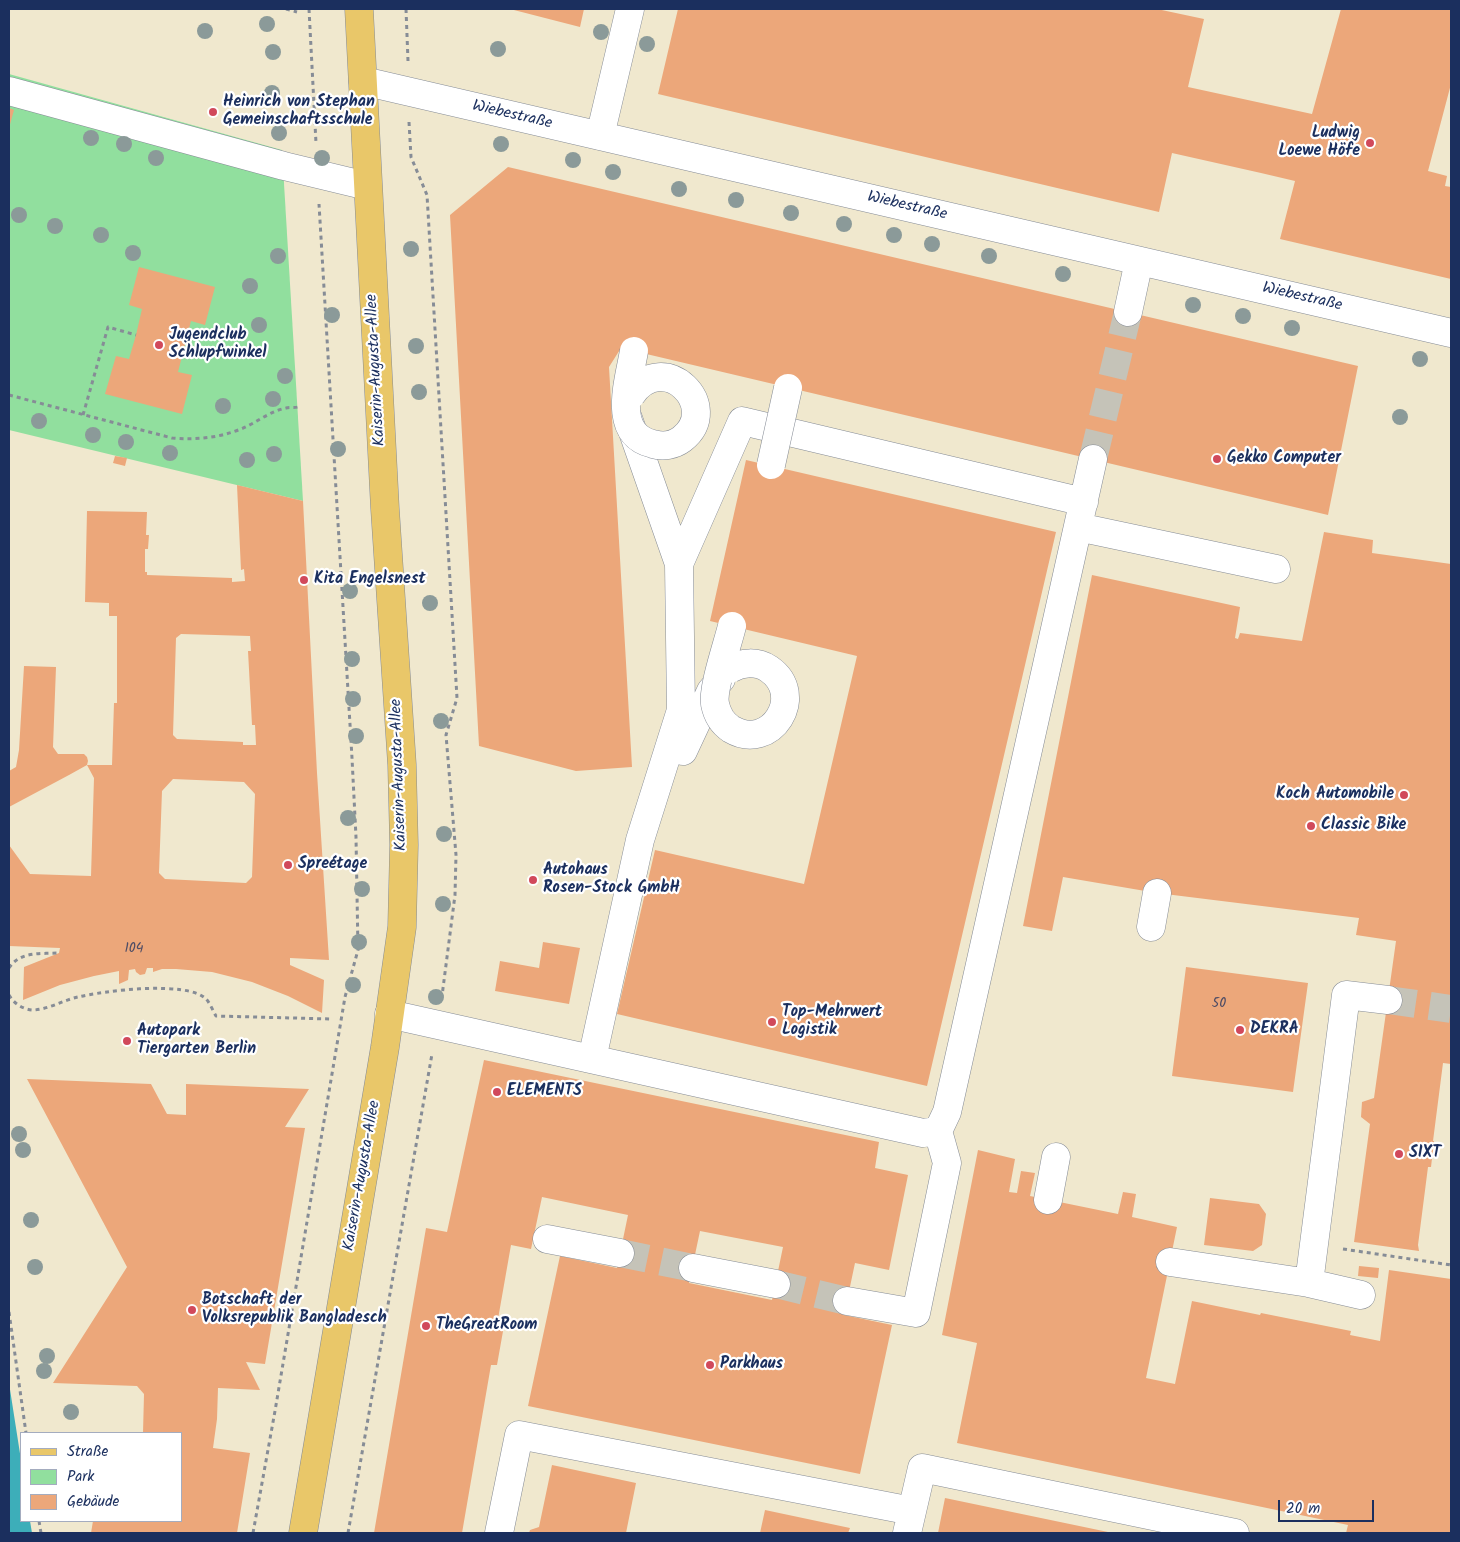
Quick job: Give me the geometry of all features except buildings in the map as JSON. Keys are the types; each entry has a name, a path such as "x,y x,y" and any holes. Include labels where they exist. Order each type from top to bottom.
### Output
{"main road":[{"name":"Kaiserin-Augusta-Allee","path":"302,1533 390,1014 402,927 403,802 367,186 359,9"}],"street":[{"path":"600,136 630,9"},
{"name":"Wiebestraße","path":"363,82 1451,333"},
{"path":"9,91 367,186"},
{"path":"1128,312 1139,261"},
{"path":"592,1059 640,840 681,710 679,564 628,419 628,402 631,395 641,384 658,377 674,380 684,386 690,392 695,407 694,422 689,432 682,439 664,446 649,443 636,435 628,423 625,406 634,351"},
{"path":"771,465 788,388"},
{"path":"679,564 742,421 1276,569"},
{"path":"847,1301 916,1313 947,1163 938,1131 947,1112 1093,460"},
{"path":"640,840 711,691 730,669 744,664 759,664 774,672 780,680 785,695 785,704 779,719 768,730 748,734 739,732 726,724 717,712 714,695 732,626"},
{"path":"1151,927 1157,893"},
{"path":"1309,1283 1346,995 1388,1000"},
{"path":"390,1014 923,1133 938,1131"},
{"path":"1048,1200 1056,1157"},
{"path":"547,1239 620,1253"},
{"path":"1170,1262 1309,1283 1361,1296"},
{"path":"693,1268 776,1284"},
{"path":"499,1533 519,1435 910,1522 922,1468 1235,1533"}],"path":[{"path":"286,9 297,12"},
{"path":"253,1533 344,997 358,950 356,837 352,758 309,9"},
{"path":"406,9 408,38"},
{"path":"83,415 108,327 136,335"},
{"path":"9,394 172,438 194,440 218,437 242,429 269,414 286,408 298,407"},
{"path":"9,968 19,958 26,955 59,953"},
{"path":"9,996 18,1006 34,1010 77,997 100,993 130,989 161,988 190,991 205,998 216,1016 331,1019"},
{"path":"1314,1245 1451,1265"},
{"path":"9,1312 26,1432"}],"green space":[{"path":"9,74 282,150 303,501 9,430"}],"water":[{"path":"9,1383 20,1454 20,1522 30,1522 32,1533 9,1533"}],"tunnel":[{"path":"1093,459 1128,312"},
{"path":"1388,1000 1451,1009"},
{"path":"620,1253 693,1268"},
{"path":"776,1284 847,1301"}],"place":[{"name":"Heinrich von Stephan Gemeinschaftsschule","path":"213,112"},
{"name":"Ludwig Loewe Höfe","path":"1370,143"},
{"name":"Jugendclub Schlupfwinkel","path":"159,345"},
{"name":"Gekko Computer","path":"1217,459"},
{"name":"Kita Engelsnest","path":"304,580"},
{"name":"Koch Automobile","path":"1404,795"},
{"name":"Classic Bike","path":"1311,826"},
{"name":"Spreétage","path":"288,865"},
{"name":"Autohaus Rosen-Stock GmbH","path":"533,880"},
{"name":"Top-Mehrwert Logistik","path":"772,1022"},
{"name":"DEKRA","path":"1240,1030"},
{"name":"Autopark Tiergarten Berlin","path":"127,1041"},
{"name":"ELEMENTS","path":"497,1092"},
{"name":"SIXT","path":"1399,1154"},
{"name":"Botschaft der Volksrepublik Bangladesch","path":"192,1310"},
{"name":"TheGreatRoom","path":"426,1326"},
{"name":"Parkhaus","path":"710,1365"}]}
